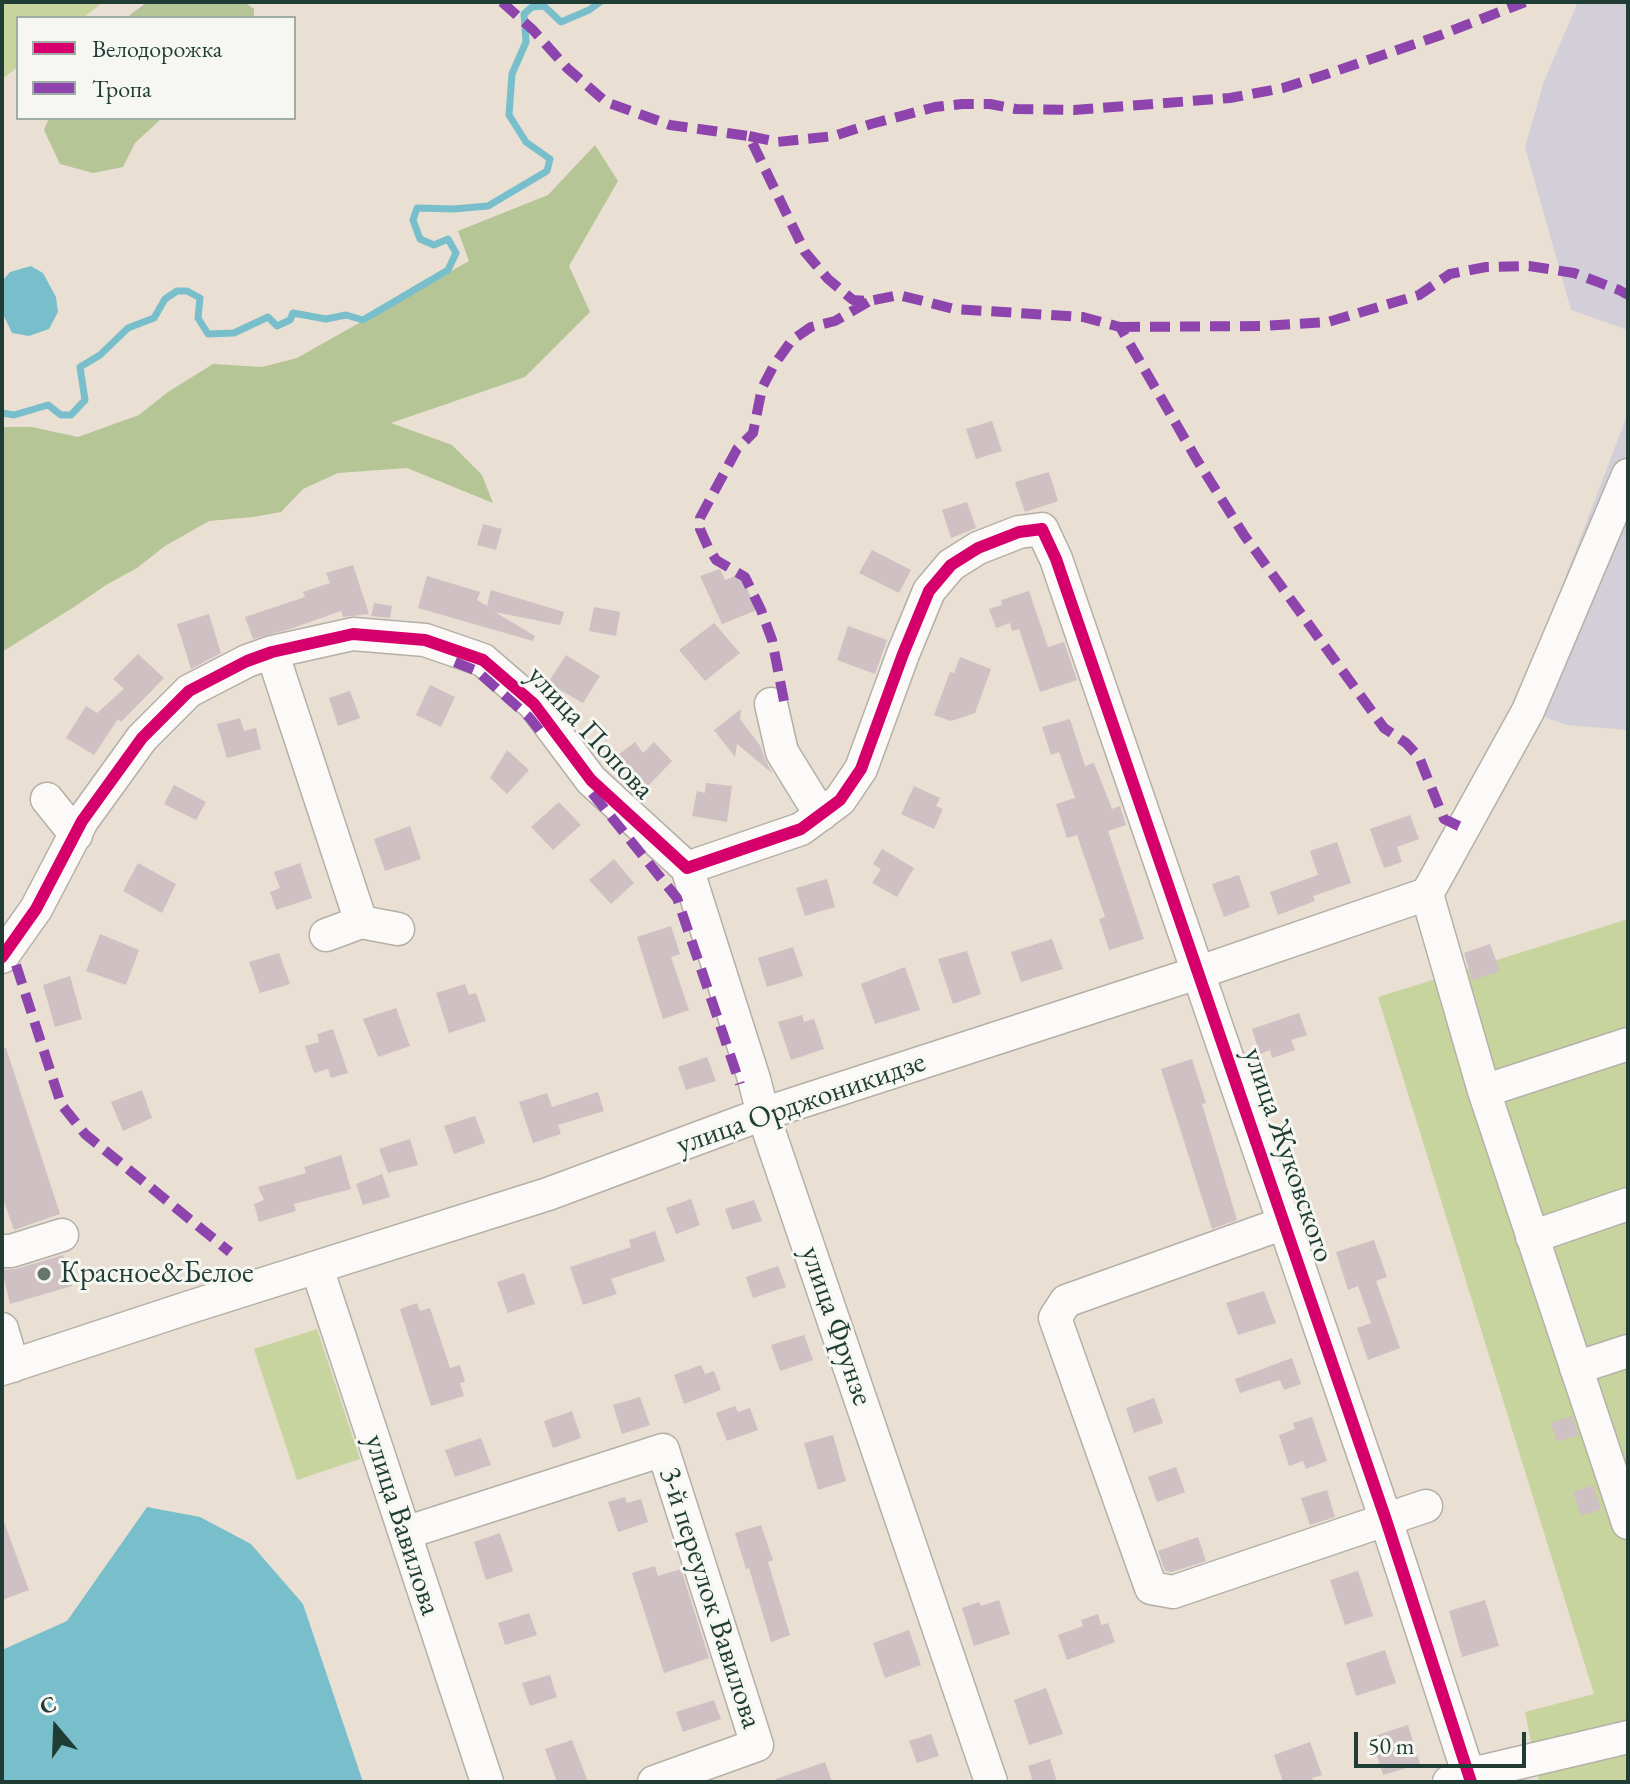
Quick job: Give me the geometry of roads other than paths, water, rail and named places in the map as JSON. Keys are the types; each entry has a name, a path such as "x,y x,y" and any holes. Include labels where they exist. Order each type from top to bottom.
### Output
{"street":[{"path":"1628,475 1528,711 1427,894 1484,1091 1628,1520"},
{"name":"улица Жуковского","path":"822,814 840,800 861,769 929,591 951,565 978,548 1019,532 1042,529 1051,546 1386,1520 1462,1780"},
{"name":"улица Попова","path":"2,957 36,909 82,821 142,738 189,691 247,661 272,652 353,634 425,640 483,660 534,704 591,780 687,868"},
{"path":"272,652 361,922"},
{"path":"687,868 801,829 822,814 782,752 771,704"},
{"path":"47,799 76,835"},
{"name":"улица Фрунзе","path":"687,868 763,1114 991,1782"},
{"name":"улица Орджоникидзе","path":"8,1368 548,1194 763,1114 1197,973 1427,894"},
{"path":"326,935 361,922 398,929"},
{"path":"1484,1091 1628,1044"},
{"path":"1532,1237 1628,1204"},
{"path":"1284,1223 1066,1301 1055,1318 1151,1588 1173,1592 1426,1506"},
{"path":"2,1251 62,1235"},
{"name":"улица Вавилова","path":"317,1268 487,1782"},
{"path":"2,1329 8,1368"},
{"path":"1576,1368 1628,1351"},
{"name":"3-й переулок Вавилова","path":"405,1533 663,1450 757,1745 654,1782"},
{"path":"1462,1780 1628,1737"}],"water":[{"path":"31,266 43,273 56,297 58,312 49,329 29,336 12,333 2,312 2,281 10,272"},
{"path":"147,1507 200,1517 251,1544 303,1604 363,1782 2,1782 2,1650 67,1621"}],"waterway":[{"path":"2,413 14,415 48,405 61,415 71,415 85,400 80,367 100,355 128,328 154,318 165,299 177,291 187,291 200,298 198,318 208,334 234,333 268,317 277,326 290,320 293,313 326,319 346,315 363,320 448,270 456,253 448,239 434,245 420,239 413,220 417,208 488,206 547,171 550,159 526,142 509,115 512,74 526,42 524,14 532,7 544,6 561,22 600,2"}],"place":[{"name":"Красное&Белое","path":"44,1274"}]}
